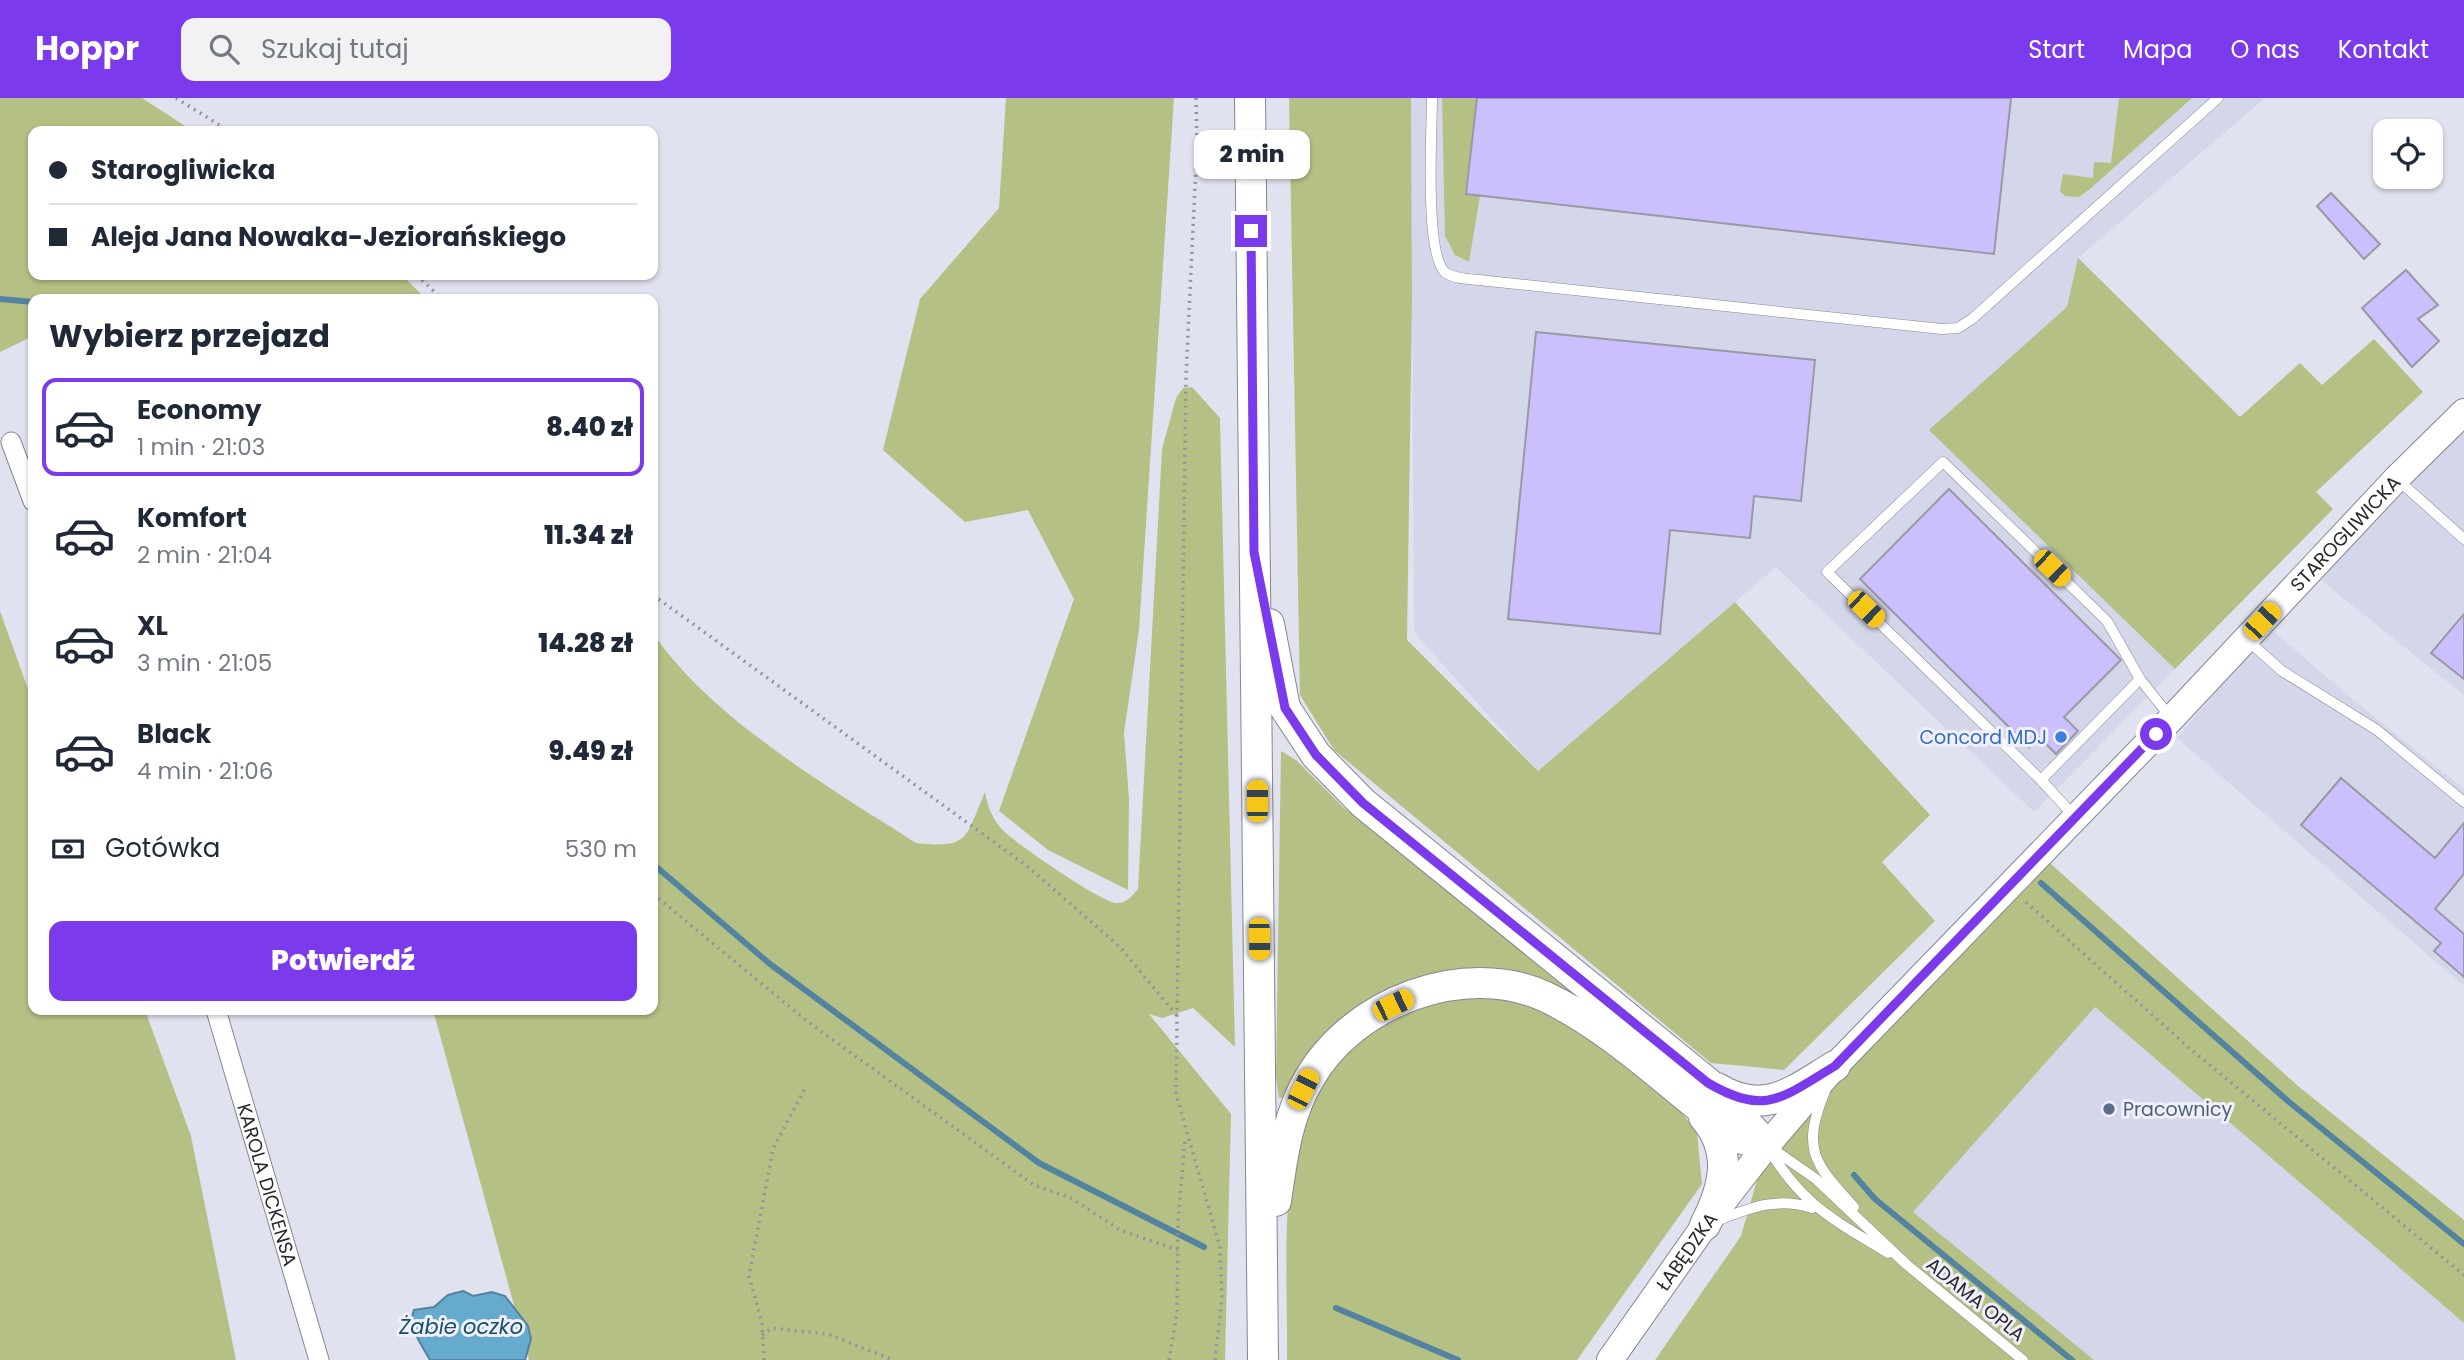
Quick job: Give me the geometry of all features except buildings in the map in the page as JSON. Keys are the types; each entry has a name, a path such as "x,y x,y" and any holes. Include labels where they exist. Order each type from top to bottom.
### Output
{"main road":[{"path":"1250,98 1263,1360"},
{"path":"1254,552 1285,708 1316,755 1363,803 1700,1093 1767,1145"},
{"path":"1263,1298 1285,1142 1297,1102 1310,1076 1356,1026 1407,998 1443,985 1474,983 1508,986 1543,996 1577,1013 1700,1093 1761,1102 1781,1097 1835,1066"},
{"path":"1700,1093 1716,1130 1723,1158 1721,1194 1705,1225"}],"street":[{"name":"STAROGLIWICKA","path":"1767,1145 1835,1066 2171,719 2397,478 2464,412"},
{"path":"11,442 28,488"},
{"name":"KAROLA DICKENSA","path":"217,1015 319,1360"},
{"name":"ŁABĘDZKA","path":"1610,1360 1705,1225 1767,1145"}],"lane":[{"path":"1432,98 1432,224 1438,264 1446,273 1488,281 1942,329 1958,328 1972,319 2218,98"},
{"path":"2076,818 2041,780 1827,572 1944,462 2107,621 2140,679 2171,719"},
{"path":"2397,478 2464,538"},
{"path":"2255,647 2282,671 2377,730 2464,802"},
{"path":"2041,780 2140,679"},
{"path":"1835,1066 1812,1122 1814,1146 1822,1172 1906,1264"},
{"path":"1767,1145 1816,1179 1906,1264"},
{"path":"1767,1145 1784,1175 1816,1209 1906,1264"},
{"path":"1705,1225 1772,1202 1790,1202 1816,1209"},
{"name":"ADAMA OPLA","path":"1906,1264 2023,1360"}],"path":[{"path":"176,98 221,126"},
{"path":"1196,98 1197,144 1186,376 1176,1094 1220,1247 1222,1298 1215,1360"},
{"path":"422,280 437,294"},
{"path":"658,599 1027,866 1120,947 1178,1017"},
{"path":"2010,887 2188,1047 2464,1275"},
{"path":"658,898 808,1022 1034,1185 1071,1198 1120,1230 1178,1250"},
{"path":"764,1360 762,1335 749,1276 773,1149 806,1086"},
{"path":"1169,1360 1177,1313 1178,1250 1186,1135"},
{"path":"762,1335 772,1328 828,1334 893,1360"}],"shaded area":[{"path":"1411,98 2265,98 2078,258 2333,509 2034,812 1776,567 1538,771 1414,632"},
{"path":"2464,418 2464,695 2321,580"},
{"path":"2273,631 2464,789 2464,986 2177,738 2248,653"},
{"name":"Pracownicy","path":"2095,1006 2464,1323 2464,1360 2094,1360 1912,1212"}],"green space":[{"path":"0,98 142,98 185,126 28,126 28,280 407,280 421,294 28,294 28,338 0,352"},
{"path":"1006,98 1174,98 1139,630 1124,733 1129,799 1128,890 1048,850 999,811 1074,599 1028,510 965,522 883,450 920,299 999,208"},
{"path":"1289,98 1411,98 1412,301 1407,640 1538,771 1735,602 1930,815 1882,862 1935,921 1784,1070 1711,1063 1334,750 1300,695"},
{"path":"1442,98 1477,98 1467,194 1480,196 1469,262 1455,255 1445,236"},
{"path":"2119,98 2192,98 2090,189 2079,197 2065,196 2060,191 2063,174 2093,178 2094,162 2111,163"},
{"path":"2078,258 2240,417 2300,363 2322,385 2374,339 2423,392 2316,492 2333,509 2175,669 1929,430 2067,307"},
{"path":"1192,387 1220,418 1235,1047 1193,1008 1162,1018 1149,1014 1231,1114 1225,1360 529,1360 434,1015 658,1015 658,639 706,694 739,722 810,775 916,843 947,844 963,837 969,830 985,792 995,820 1015,841 1096,894 1109,901 1124,902 1138,889 1162,449 1176,398 1183,388"},
{"path":"0,611 28,689 28,1015 147,1015 191,1136 236,1360 0,1360"},
{"path":"1281,751 1296,760 1343,807 1728,1113 1605,1024 1433,979 1286,1096 1279,1098 1276,1076"},
{"path":"2041,855 2298,1086 2464,1220 2464,1323 2095,1007 1913,1212 2094,1360 1655,1360 1741,1236 1767,1145"},
{"path":"1454,998 1496,998 1521,1003 1569,1022 1668,1096 1697,1132 1702,1184 1577,1360 1287,1360 1286,1264 1289,1198 1298,1135 1307,1105 1318,1085 1336,1063 1374,1028 1402,1014"}],"water":[{"name":"Żabie oczko","path":"463,1291 473,1296 492,1292 505,1296 528,1326 531,1339 525,1360 430,1360 412,1323 414,1310 434,1307 448,1295"}],"waterway":[{"path":"0,299 28,302"},
{"path":"658,868 770,964 1039,1163 1204,1247"},
{"path":"2041,883 2289,1102 2464,1244"},
{"path":"1854,1175 1875,1199 2072,1360"},
{"path":"1336,1308 1458,1360"}],"place":[{"name":"Concord MDJ","path":"2061,737"},
{"name":"Pracownicy","path":"2109,1109"}],"route":[{"path":"1251,231 1254,552 1285,708 1316,755 1363,803 1708,1083 1732,1097 1761,1102 1781,1097 1835,1066 1883,1013 2010,887 2156,734"}]}
